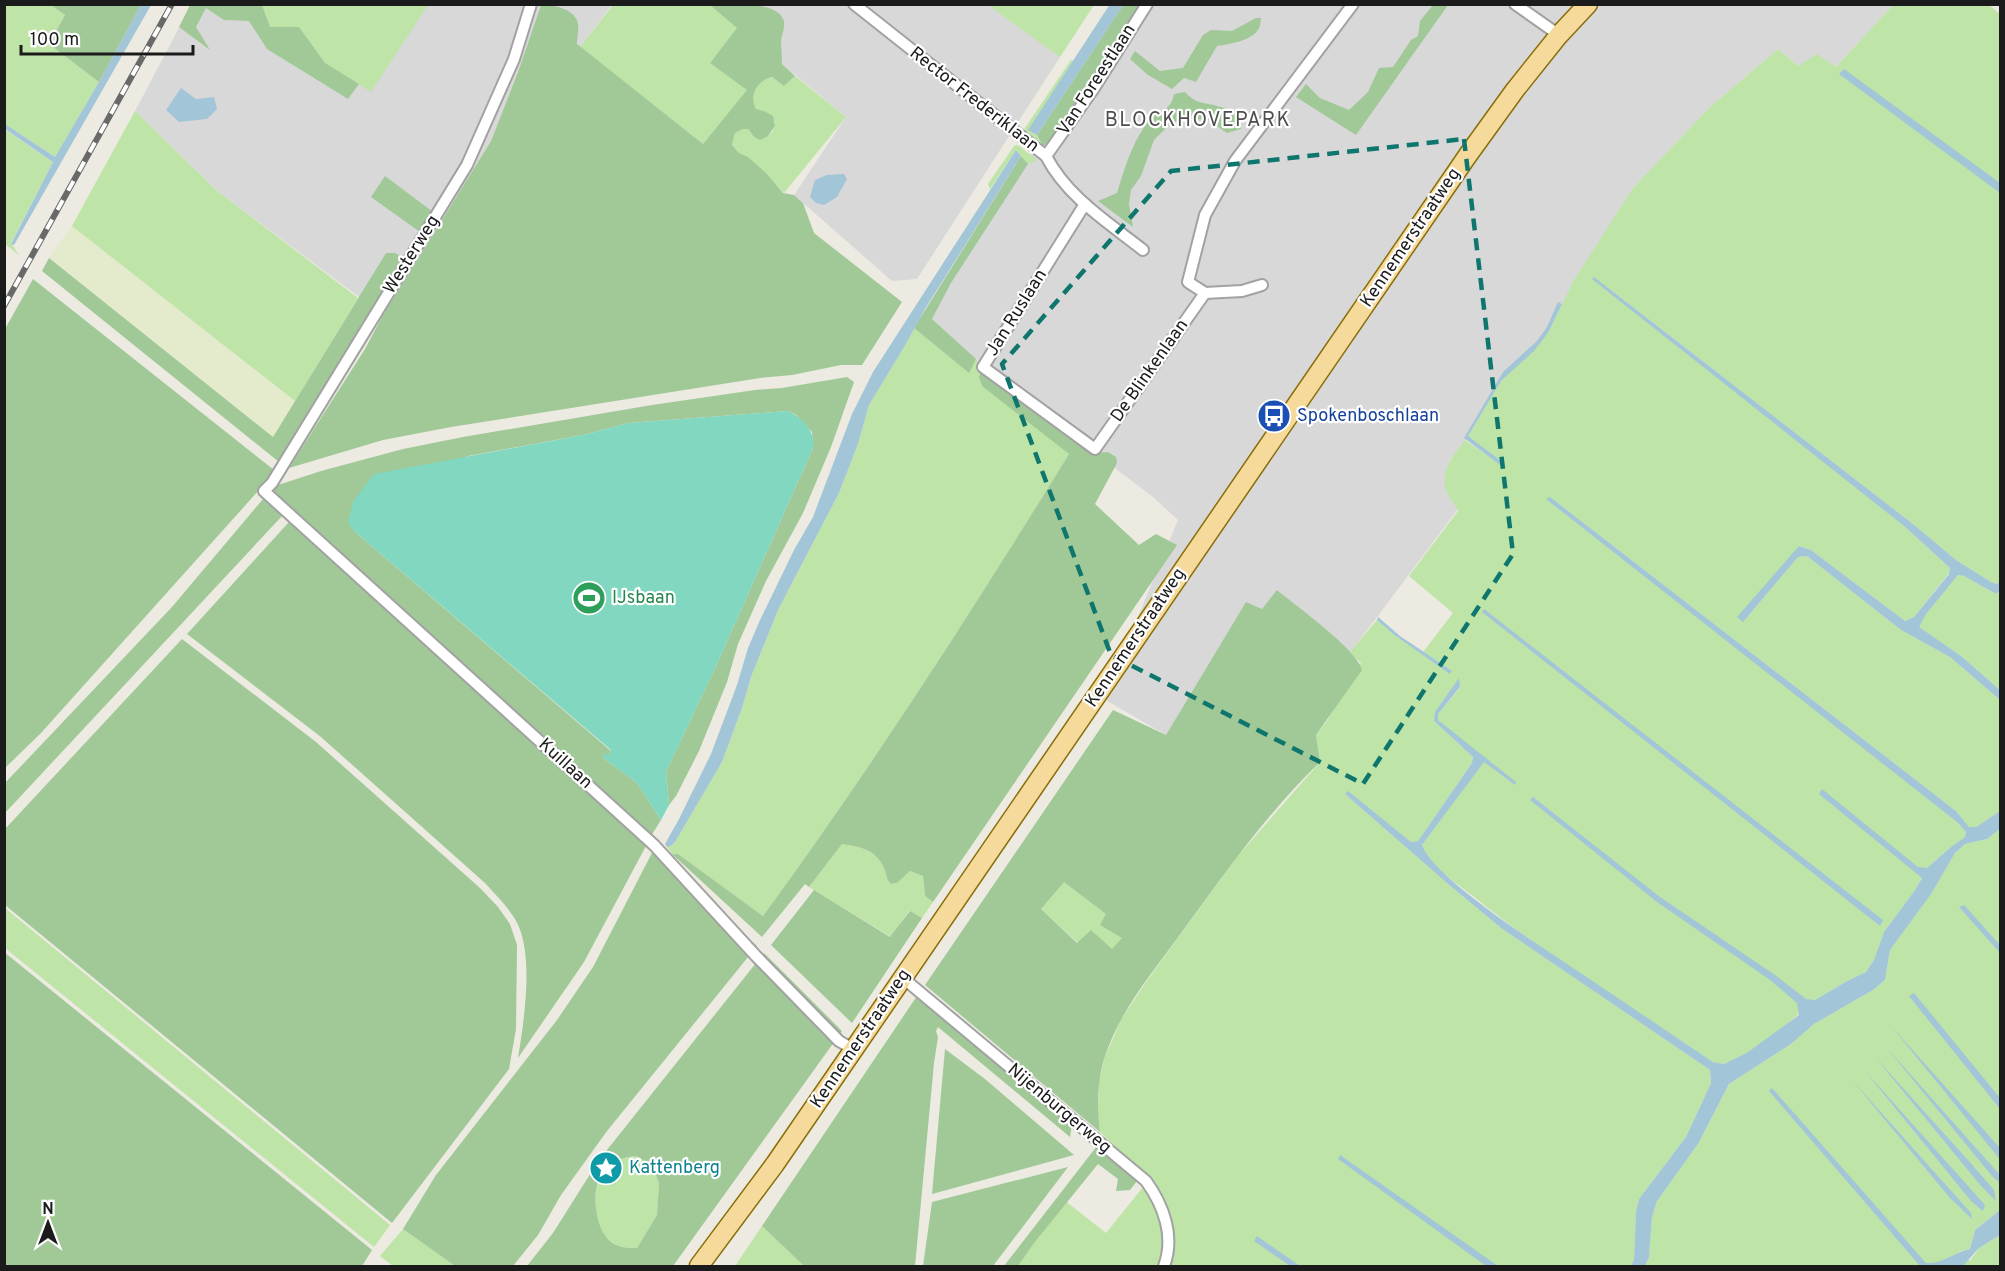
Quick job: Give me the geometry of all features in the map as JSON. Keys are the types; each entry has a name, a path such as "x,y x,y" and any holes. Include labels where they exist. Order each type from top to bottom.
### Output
{"main road":[{"name":"Kennemerstraatweg","path":"699,1266 775,1164 846,1045 903,978 1468,155 1513,92 1559,34 1586,8"}],"street":[{"name":"Westerweg","path":"264,491 272,483 467,165 514,59 531,4"},
{"name":"Rector Frederiklaan","path":"854,4 1046,156 1053,170 1084,204"},
{"name":"Van Foreestlaan","path":"1046,156 1094,88 1147,4"},
{"path":"1262,285 1242,291 1205,293 1188,282 1204,215 1235,161 1353,4"},
{"path":"1515,4 1559,34"},
{"path":"1084,204 1143,250"},
{"name":"Jan Ruslaan","path":"1084,204 983,367 1095,449"},
{"name":"De Blinkenlaan","path":"1095,449 1205,293"},
{"name":"Kuillaan","path":"264,491 654,845 756,956 846,1045"},
{"name":"Nijenburgerweg","path":"903,978 1146,1181 1161,1206 1167,1228 1168,1251 1164,1266"}],"highlighted area":[{"path":"1464,139 1513,554 1363,784 1111,655 1002,364 1171,171"}],"shaded area":[{"path":"191,5 541,5 491,141 383,315 216,190 135,111"},
{"path":"553,5 612,5 580,47"},
{"path":"710,5 991,5 1060,57 917,279 892,281 794,195 846,117"},
{"path":"1125,5 1893,5 1836,67 1798,66 1778,49 1709,108 1633,188 1547,333 1450,460 1458,509 1350,653 1277,591 1166,735 1104,699 1178,520 1153,497 923,323"}],"green space":[{"path":"4,5 51,5 65,15 49,44 99,82 55,157 5,124"},
{"path":"51,5 141,5 99,82 49,44 65,15"},
{"path":"190,5 262,5 270,27 299,27 325,63 359,84 348,99 267,49 249,21 224,20 206,8 196,27 210,50 179,27"},
{"path":"262,5 428,5 371,92 325,63 299,27 270,27"},
{"path":"541,5 552,5 569,11 578,24 577,44 703,144 747,90 710,63 737,28 710,5 763,6 780,14 784,21 781,40 782,64 795,76 784,86 772,77 762,81 754,94 754,104 756,109 773,116 775,126 768,136 760,140 754,137 748,129 743,129 735,133 732,145 767,174 783,193 794,195 803,203 814,233 902,302 862,365 841,365 792,375 760,378 451,427 383,440 289,468 365,349 383,315 491,141"},
{"path":"613,5 710,5 738,28 710,63 748,90 703,144 580,47"},
{"path":"988,5 1094,5 1060,57"},
{"path":"1123,5 1141,5 1056,133 1043,146 1037,135"},
{"path":"1433,5 1448,5 1356,135 1296,97 1306,84 1320,98 1349,110 1368,92 1379,68 1393,67 1411,40 1418,36 1420,21"},
{"path":"1893,5 1989,5 2000,14 2000,581 1997,584 1956,560 1913,524 1594,277 1904,526 1950,568 1949,573 1914,617 1905,621 1811,550 1799,546 1744,621 1798,557 1807,556 1901,630 1950,657 2000,700 2000,811 1976,827 1969,827 1956,811 1550,497 1957,822 1966,832 1965,837 1927,868 1915,890 1884,932 1874,960 1866,972 1815,1000 1780,1030 1748,1052 1724,1064 1713,1062 1531,940 1451,879 1426,853 1422,845 1484,761 1514,785 1438,720 1438,714 1460,688 1457,681 1438,710 1434,721 1473,757 1472,763 1418,841 1411,842 1348,792 1345,794 1501,928 1710,1070 1711,1083 1686,1137 1639,1199 1636,1212 1634,1259 1631,1266 1170,1266 1172,1240 1135,1165 1100,1132 1099,1081 1105,1056 1121,1020 1237,857 1320,762 1316,735 1327,721 1361,663 1350,652 1377,620 1393,634 1450,673 1452,671 1423,652 1453,613 1409,576 1458,511 1445,488 1445,473 1465,440 1503,466 1505,465 1468,436 1501,381 1548,333 1574,280 1633,188 1709,108 1778,49 1798,66 1817,54 1836,67"},
{"path":"1256,18 1261,18 1260,27 1256,32 1240,41 1217,46 1196,82 1184,78 1172,89 1148,75 1130,59 1135,51 1160,71 1183,68 1203,35 1211,30 1232,31"},
{"path":"1071,60 1073,61 1029,130 1037,135 1043,146 1024,132 1025,128"},
{"path":"795,76 846,117 784,193 748,157 739,153 732,145 735,133 743,129 748,129 754,137 768,136 773,131 775,122 764,111 755,109 753,104 754,94 762,81 772,77 784,86"},
{"path":"1185,92 1197,101 1232,112 1241,120 1241,129 1227,133 1208,120 1184,118 1169,125 1154,140 1141,176 1131,190 1129,204 1133,227 1098,201 1117,193 1130,156 1148,118 1168,106 1174,94"},
{"path":"135,111 216,190 358,298 295,401 72,226"},
{"path":"4,129 53,162 11,243 19,255 5,244"},
{"path":"1018,145 1037,160 1028,164 1016,150 990,189 988,184 1014,146"},
{"path":"1021,156 1028,164 951,283 932,319 976,359 969,373 914,328"},
{"path":"385,176 433,212 420,232 371,197"},
{"path":"72,226 295,401 273,437 49,258"},
{"path":"386,253 395,253 404,258 279,462 42,271 49,258 273,437"},
{"path":"33,279 274,470 268,480 41,733 5,768 5,329"},
{"path":"914,328 968,372 976,359 981,371 1069,454 920,688 843,803 763,916 678,854 672,854 667,847 675,842 722,762 751,677 778,610 839,493 858,444 869,405"},
{"path":"981,371 1095,453 1108,452 1116,457 1117,463 1095,504 1139,545 1156,534 1177,545 933,902 925,896 923,876 910,871 897,883 891,884 875,855 866,849 842,844 809,887 805,884 762,937 672,854 678,854 763,916 882,746 958,630 1069,454 982,386 979,377"},
{"path":"847,377 854,382 831,447 803,513 766,581 738,644 727,682 699,751 669,805 666,772 717,664 813,448 812,432 796,415 788,411 629,423 583,435 468,456 354,531 611,751 609,756 602,757 637,783 661,820 651,836 271,491 275,486 321,471 403,449 463,437 652,405"},
{"name":"IJsbaan","path":"788,411 807,426 812,436 813,448 717,664 666,772 669,805 661,820 637,783 602,757 605,753 609,756 611,750 354,531 348,523 353,502 374,474 583,435 629,423"},
{"path":"263,499 282,516 5,813 5,783 172,607"},
{"path":"289,522 647,844 584,962 518,1058 525,1006 525,949 515,919 508,910 485,883 321,737 187,634"},
{"path":"1958,575 1996,594 2000,590 2000,690 1961,656 1918,627 1925,614"},
{"path":"1277,590 1339,640 1362,670 1316,735 1320,762 1281,803 1246,846 1148,978 1119,1023 1111,1039 1100,1074 1098,1103 1100,1132 925,985 1113,710 1166,735 1246,602 1262,609","holes":["1064,882 1106,914 1100,925 1122,938 1112,949 1091,930 1077,943 1041,909"]},
{"path":"182,639 316,742 480,888 510,924 517,945 516,1029 509,1069 392,1223 5,905 5,829"},
{"path":"2000,829 2000,1210 1975,1230 1970,1249 1958,1252 1970,1261 1979,1248 2000,1235 2000,1266 1645,1266 1649,1257 1652,1217 1657,1201 1698,1144 1729,1084 1791,1044 1814,1024 1873,990 1885,980 1890,950 1930,894 1955,853 1965,844 1987,839"},
{"path":"842,844 866,849 875,855 891,884 897,883 910,871 923,876 925,896 933,902 922,918 909,911 891,937 809,887"},
{"path":"653,851 757,946 607,1131 561,1195 538,1235 513,1266 455,1266 403,1229 436,1175 557,1020 593,967"},
{"path":"1064,881 1106,914 1122,938 1112,950 1078,943 1041,909"},
{"path":"814,890 890,937 910,911 922,918 852,1023 771,945"},
{"path":"5,908 390,1225 374,1247 5,948"},
{"path":"4,952 372,1250 362,1266 5,1266"},
{"path":"764,953 842,1031 673,1266 527,1266 553,1233 599,1160","holes":["636,1156 652,1165 659,1183 657,1215 637,1248 625,1248 614,1244 607,1238 598,1220 595,1198 599,1179 610,1165 627,1157"]},
{"path":"917,996 1072,1124 1070,1137 938,1027 915,1266 804,1266 762,1226"},
{"path":"945,1049 985,1079 1074,1155 932,1194"},
{"path":"1097,1146 1137,1181 1130,1190 1116,1191 1118,1179 1098,1164 1018,1266 1004,1266"},
{"path":"636,1156 652,1165 659,1183 657,1215 637,1248 625,1248 614,1244 602,1230 596,1210 596,1188 603,1171 610,1165"},
{"path":"1068,1167 993,1266 923,1266 932,1202"},
{"path":"1144,1186 1162,1221 1165,1243 1160,1266 1004,1266 1059,1196 1106,1233"},
{"path":"762,1226 804,1266 735,1266"},
{"path":"403,1229 455,1266 393,1266 380,1256"}],"water":[{"path":"1110,4 1123,5 1037,135 1028,130"},
{"path":"141,5 151,5 14,245 11,244 53,162 5,129 5,124 55,157"},
{"path":"1844,69 2000,183 2000,193 1839,74"},
{"path":"181,88 196,99 214,97 217,109 207,119 179,122 166,110"},
{"path":"1016,150 1021,156 925,309 869,405 858,444 839,493 778,610 751,677 722,762 675,842 667,847 665,844 711,754 760,620 813,517 852,414 873,372"},
{"path":"844,174 847,179 837,197 824,205 816,203 810,197 815,180 827,175"},
{"path":"1594,277 1913,524 1956,560 1991,582 1997,584 2000,581 2000,590 1996,594 1958,575 1926,614 1919,627 1961,656 2000,690 2000,700 1950,657 1901,630 1807,556 1798,557 1743,622 1737,617 1799,546 1811,550 1905,621 1914,617 1949,574 1950,568 1904,526 1592,279"},
{"path":"1558,302 1562,304 1548,333 1534,351 1501,381 1468,436 1505,464 1503,467 1464,438 1503,372 1537,341 1547,327"},
{"path":"1550,497 1956,811 1969,827 1976,827 2000,811 2000,829 1987,839 1965,844 1955,853 1931,894 1890,950 1885,980 1873,990 1814,1024 1791,1044 1729,1084 1698,1144 1657,1201 1652,1217 1649,1257 1645,1266 1631,1266 1634,1259 1636,1212 1639,1199 1686,1137 1711,1083 1710,1070 1501,928 1345,794 1348,791 1411,842 1418,841 1472,763 1473,757 1434,721 1435,712 1459,678 1460,687 1438,714 1438,720 1516,782 1515,785 1484,762 1422,845 1431,860 1471,896 1523,935 1713,1062 1724,1064 1748,1052 1799,1015 1797,1003 1770,980 1657,902 1530,800 1533,797 1660,897 1775,975 1806,999 1815,1000 1866,972 1874,960 1884,932 1922,878 1819,794 1822,789 1918,867 1927,868 1965,837 1966,832 1957,822 1546,499"},
{"path":"1484,609 1883,920 1880,926 1482,612"},
{"path":"1378,617 1400,636 1452,671 1450,674 1393,634 1377,620"},
{"path":"1964,905 2000,945 2000,953 1959,907"},
{"path":"1914,993 2000,1098 2000,1109 1909,996"},
{"path":"1892,1027 2000,1148 2000,1159 1998,1157"},
{"path":"1886,1047 2000,1175 2000,1183 1992,1176"},
{"path":"1875,1057 1994,1190 1996,1201 1981,1186"},
{"path":"1865,1071 1985,1205 1983,1211 1971,1201"},
{"path":"1852,1080 1971,1213 1972,1219 1950,1198"},
{"path":"1772,1088 1926,1263 1938,1262 1970,1249 1975,1230 2000,1210 2000,1235 1979,1248 1963,1266 1920,1266 1769,1091"},
{"path":"1340,1155 1498,1266 1486,1266 1338,1159"},
{"path":"1257,1236 1300,1266 1290,1266 1254,1241"}],"railway":[{"path":"4,306 172,4"}],"place":[{"name":"Spokenboschlaan","path":"1274,416"},
{"name":"IJsbaan","path":"589,598"},
{"name":"Kattenberg","path":"606,1168"}],"district":[{"name":"BLOCKHOVEPARK","path":"1198,121"}]}
